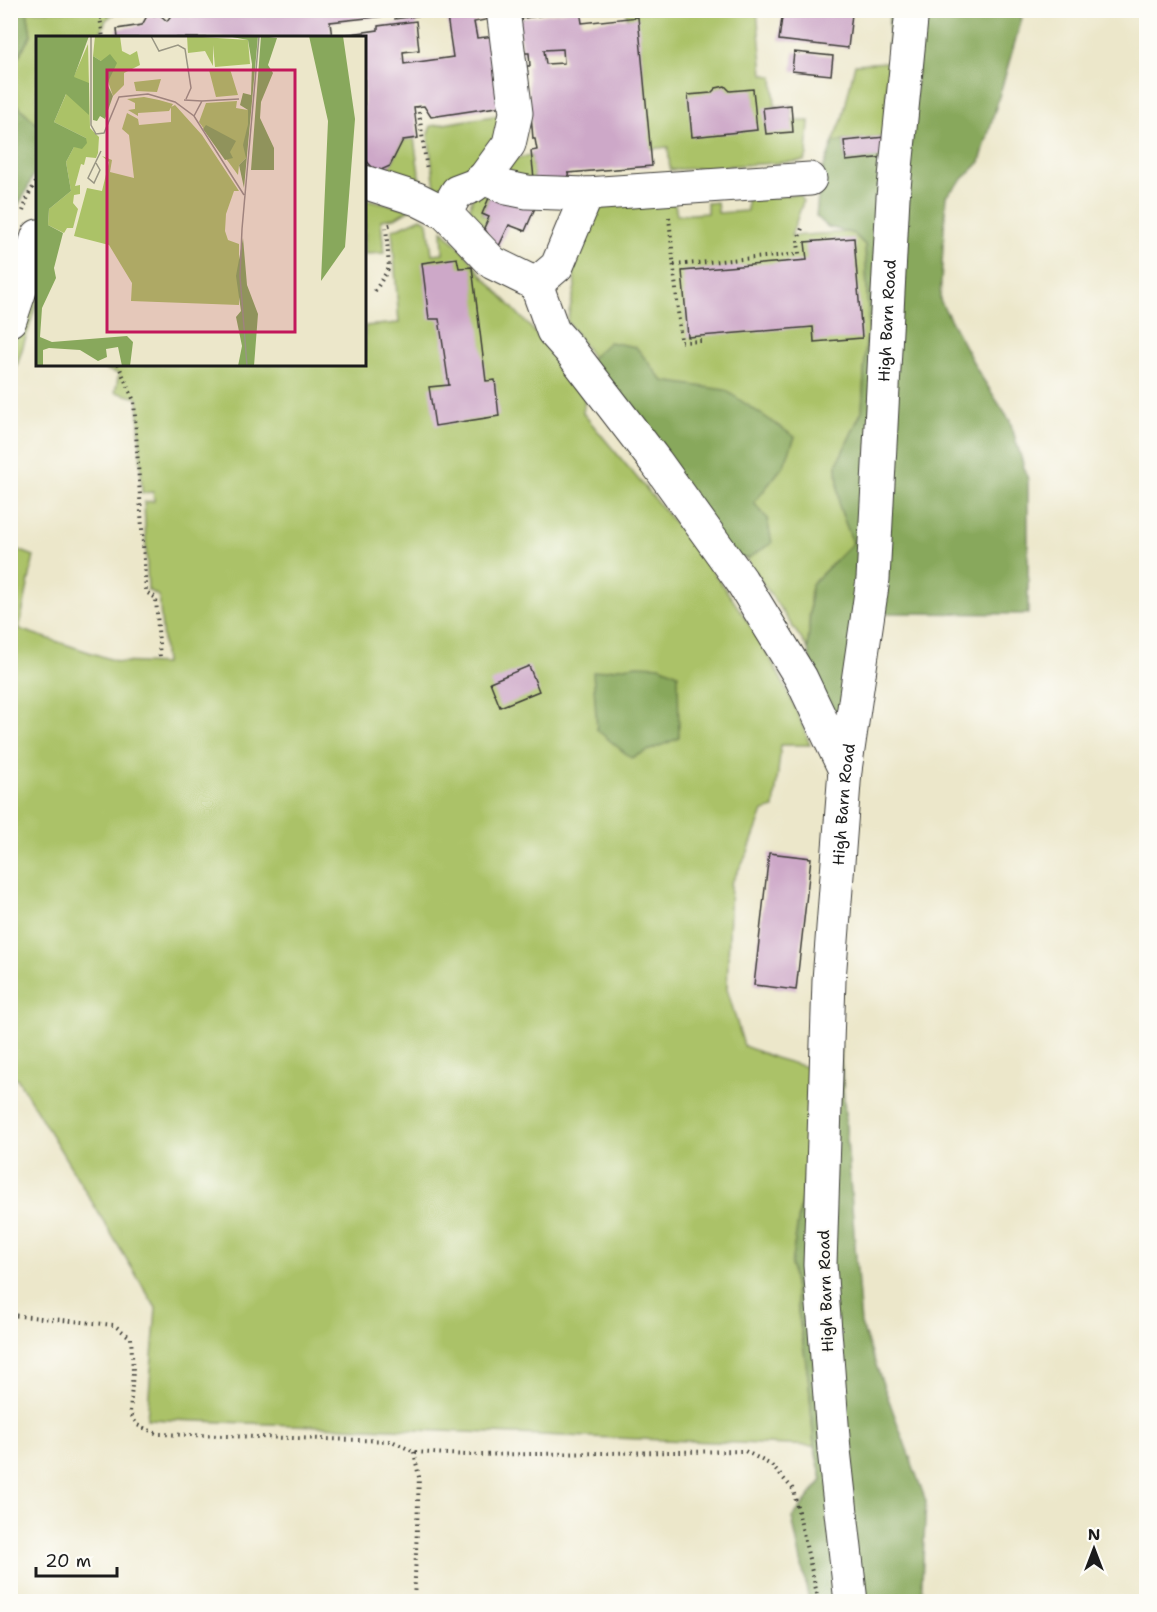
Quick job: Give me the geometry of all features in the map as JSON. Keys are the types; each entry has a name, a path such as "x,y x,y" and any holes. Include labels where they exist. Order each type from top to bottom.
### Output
{"street":[{"path":"445,213 457,192 473,186 484,178 509,144 516,113 503,10"},
{"name":"High Barn Road","path":"851,1602 834,1450 820,1265 830,980 845,770 873,579 893,197 912,10"},
{"path":"484,178 507,188 527,192 587,194 810,179"},
{"path":"366,183 417,199 445,213 493,263 536,284 553,331 656,462 741,580 801,678 845,770"},
{"path":"536,284 557,266 587,194"},
{"path":"10,320 36,242"}],"path":[{"path":"99,10 102,36"},
{"path":"100,18 142,10"},
{"path":"666,189 681,342 701,340"},
{"path":"674,265 799,254 798,240 802,228"},
{"path":"10,353 14,354 10,363"},
{"path":"119,366 134,401 146,592 156,598 160,659"},
{"path":"10,1315 114,1325 131,1338 133,1371 130,1413 137,1425 158,1434 392,1441 414,1452 466,1455 745,1452 771,1465 793,1489 819,1602"},
{"path":"414,1452 420,1477 414,1602"}],"green space":[{"path":"11,10 27,11 31,35 11,69"},
{"path":"27,11 117,11 106,20 99,36 36,36 36,124 11,98 11,69 31,35"},
{"path":"626,11 757,11 763,74 773,77 775,106 791,105 792,121 809,121 807,155 804,161 670,170 668,147 650,149"},
{"path":"889,11 903,11 846,724 819,697 808,649 811,585 853,543 839,506 837,464 862,411 866,341 869,334 865,245 854,234 828,227 816,216 820,177 833,142 844,141 846,161 885,137"},
{"path":"923,11 1017,11 1022,18 980,162 946,196 940,300 979,373 1010,421 1028,480 1028,614 882,613 896,294"},
{"path":"888,62 885,137 833,142 842,120 855,64"},
{"path":"10,98 36,123 36,169 25,194 11,216"},
{"path":"500,115 497,135 483,155 446,191 435,187 428,134 431,126"},
{"path":"414,138 420,181 381,170 390,166 403,140"},
{"path":"532,155 535,187 512,180 508,168 514,159"},
{"path":"492,191 482,214 489,217 484,228 474,217 470,207 474,192"},
{"path":"800,194 803,202 791,236 849,232 865,245 869,334 866,341 862,411 837,464 839,506 853,543 811,585 808,649 747,560 729,553 567,321 575,287 573,265 592,214 612,202 675,204 677,215 707,213 707,203 717,202 718,213 747,211 747,198"},
{"path":"366,199 410,209 395,218 381,220 384,253 366,254"},
{"path":"421,218 428,222 432,254 443,253 442,230 533,330 585,399 583,413 680,530 741,611 791,698 810,745 781,745 774,808 763,811 748,852 731,884 727,989 744,1046 810,1068 805,1178 791,1265 809,1383 814,1446 147,1419 156,1308 17,1078 11,1076 10,584 16,562 11,561 11,547 34,556 19,629 119,662 165,664 159,596 148,590 144,502 154,501 153,492 142,493 138,398 115,392 119,374 96,366 366,366 366,326 399,323 392,229"},
{"path":"36,272 36,306 11,384 11,347"},
{"path":"609,342 636,347 663,381 725,390 795,437 784,465 754,503 767,518 772,543 747,559 729,553 588,361"},
{"path":"637,665 660,666 678,674 679,738 631,758 597,730 593,672"},
{"path":"839,1034 861,1324 926,1501 921,1601 809,1601 792,1518 822,1480 814,1446 809,1383 791,1265 805,1178 811,1036"}],"building":[{"path":"201,10 445,12 395,19 395,15 330,22 332,36 118,36 117,29 142,25 147,16 160,15 167,21 172,14 184,12 190,17 196,17"},
{"path":"446,10 495,10 496,18 474,22 477,38 496,36 503,106 431,117 424,106 414,107 418,138 403,140 390,166 381,170 372,167 366,160 366,36 337,36 378,30 378,26 416,21 419,50 403,52 404,64 453,57"},
{"path":"576,10 580,10 582,23 638,17 652,166 568,173 569,183 535,187 531,151 537,150 535,139 533,139 527,66 530,66 529,53 522,53 518,19","holes":["563,49 564,63 546,64 544,50"]},
{"path":"783,10 817,10 852,14 848,48 779,40"},
{"path":"794,52 833,56 831,75 792,71"},
{"path":"725,86 730,91 753,89 757,130 692,137 688,95 711,93 716,88"},
{"path":"791,105 793,132 766,134 763,108"},
{"path":"885,137 886,157 846,161 844,141"},
{"path":"492,191 535,208 525,231 509,225 498,248 484,228 489,217 482,214"},
{"path":"854,238 862,338 814,342 813,327 688,337 682,271 807,260 805,242"},
{"path":"457,258 459,268 472,267 486,381 495,380 499,416 435,426 429,387 449,385 439,319 429,319 422,263"},
{"path":"529,666 539,691 500,707 490,682"},
{"path":"769,853 811,858 796,990 754,985"}]}
